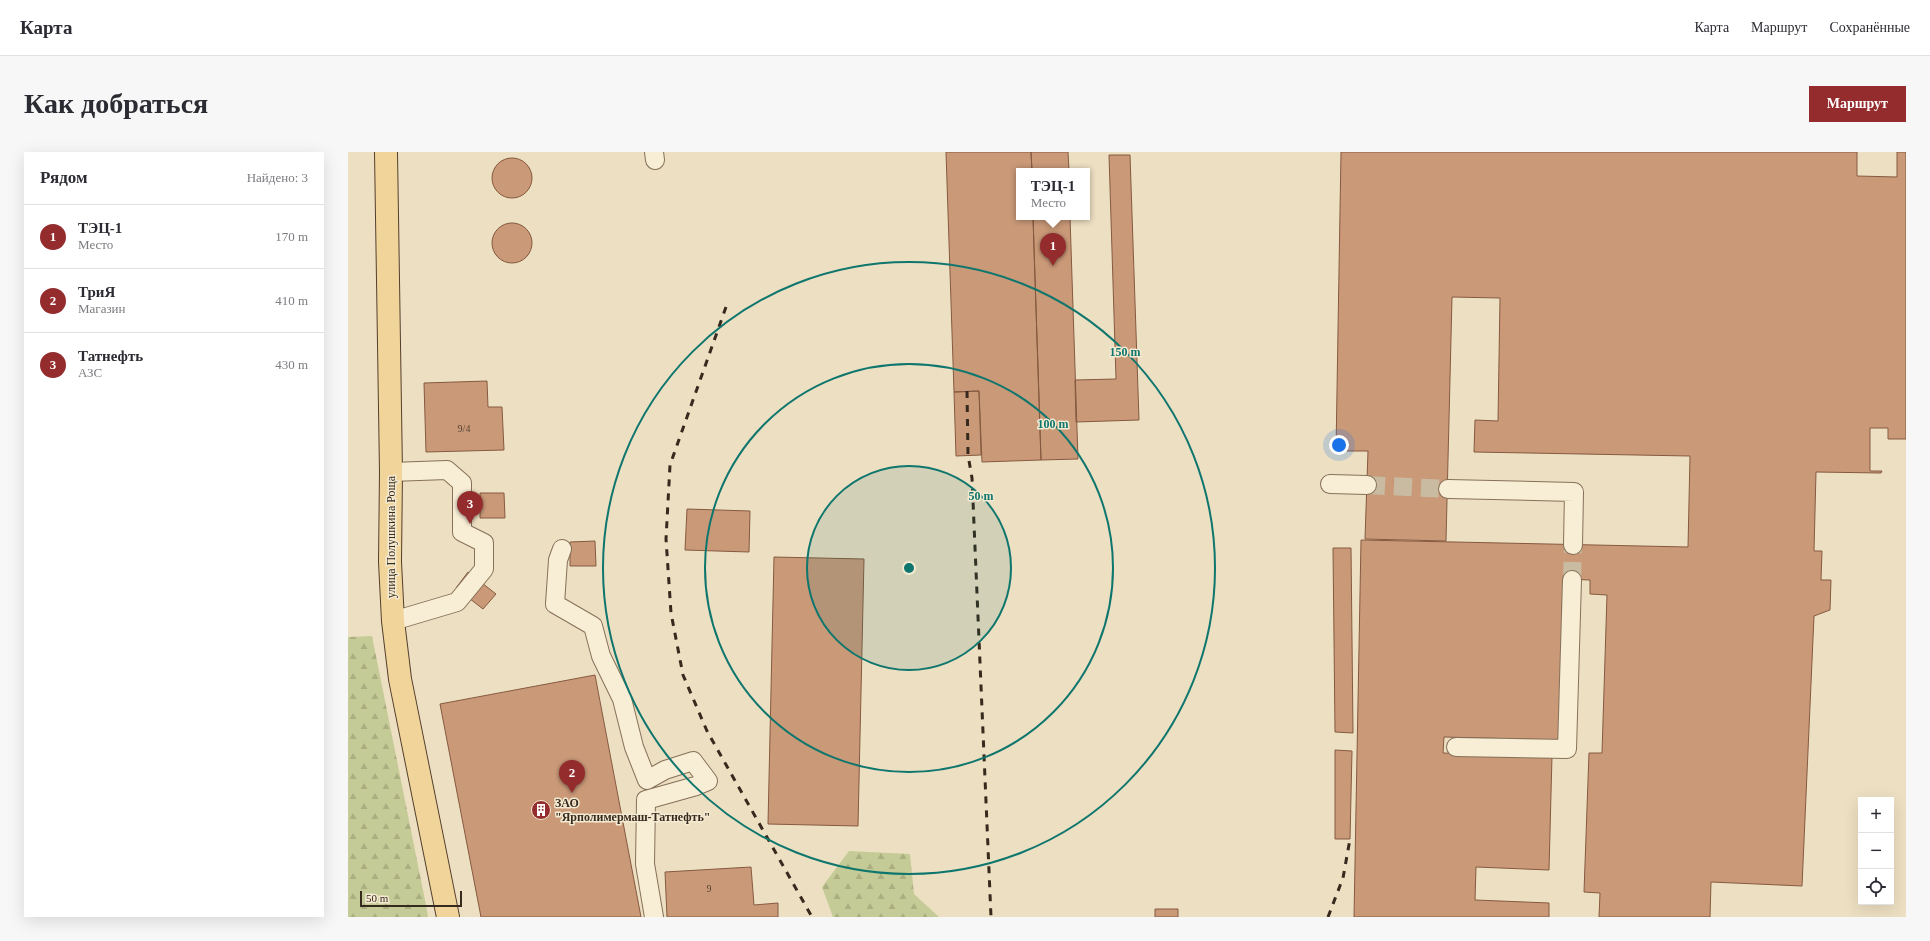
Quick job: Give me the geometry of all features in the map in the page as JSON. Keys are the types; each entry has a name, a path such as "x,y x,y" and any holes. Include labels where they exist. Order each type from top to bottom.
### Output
{"main road":[{"name":"улица Полушкина Роща","path":"386,152 391,472 390,562 393,621 400,678 448,917"}],"lane":[{"path":"391,472 447,470 462,483 462,532 484,543 484,569 457,602 393,621"},
{"path":"1330,484 1367,485"},
{"path":"1448,488 1574,492 1573,545"},
{"path":"562,549 558,560 555,604 593,626 601,656 622,699 634,747 647,780 665,770 693,762 708,781 696,786 646,800 645,864 654,917"},
{"path":"1456,747 1567,749 1572,580"}],"green space":[{"path":"372,636 428,917 348,917 348,637"},
{"path":"849,851 910,854 914,894 939,917 833,917 822,887"}],"building":[{"path":"946,152 1031,152 1032,168 1016,168 1016,220 1033,220 1041,460 982,462 979,391 954,392"},
{"path":"1031,152 1068,152 1069,168 1032,168"},
{"path":"1341,152 1857,152 1857,176 1897,177 1897,152 1906,152 1906,439 1888,439 1888,428 1870,428 1870,471 1882,471 1881,473 1816,472 1814,551 1822,551 1821,580 1831,580 1830,610 1814,616 1802,886 1711,882 1710,917 1599,917 1600,893 1584,892 1589,753 1602,753 1607,595 1590,594 1590,580 1563,579 1559,740 1444,737 1443,753 1552,756 1549,870 1476,867 1475,900 1549,903 1549,917 1354,917 1361,540 1688,547 1690,456 1474,452 1475,420 1498,421 1500,298 1452,297 1446,541 1365,539 1368,451 1336,451"},
{"path":"1109,155 1130,155 1139,420 1076,422 1075,380 1116,379"},
{"path":"516,158 523,161 529,167 532,178 531,186 523,195 516,198 508,198 501,195 493,186 492,174 495,167 504,159"},
{"path":"1033,220 1070,220 1078,459 1041,460"},
{"path":"516,223 523,226 529,232 532,243 531,251 523,260 516,263 508,263 501,260 493,251 492,239 495,232 504,224"},
{"path":"487,381 488,407 502,407 504,450 426,452 424,383"},
{"path":"979,391 981,455 956,456 954,392"},
{"path":"480,493 504,493 505,518 480,518"},
{"path":"687,509 750,511 749,552 685,550"},
{"path":"595,541 596,566 570,566 570,542"},
{"path":"1333,548 1351,548 1353,733 1335,732"},
{"path":"774,557 864,559 858,826 768,824"},
{"path":"468,572 496,594 483,609 456,588"},
{"name":"ЗАО \"Ярполимермаш-Татнефть\"","path":"595,675 641,917 481,917 440,704"},
{"path":"1335,750 1352,751 1350,839 1335,839"},
{"path":"751,867 754,905 778,903 778,917 667,917 665,872"},
{"path":"1155,909 1178,909 1178,917 1155,917"}],"tunnel":[{"path":"1367,485 1448,489"},
{"path":"1572,580 1573,545"}],"railway":[{"path":"726,307 670,465 666,539 671,613 683,675 707,731 812,917"},
{"path":"967,391 968,455 972,478 991,917"},
{"path":"1328,917 1343,878 1350,839"}],"place":[{"name":"ТЭЦ-1","path":"1053,266"},
{"name":"Татнефть","path":"470,524"},
{"name":"ТриЯ","path":"572,793"},
{"name":"ЗАО \"Ярполимермаш-Татнефть\"","path":"541,810"}]}
